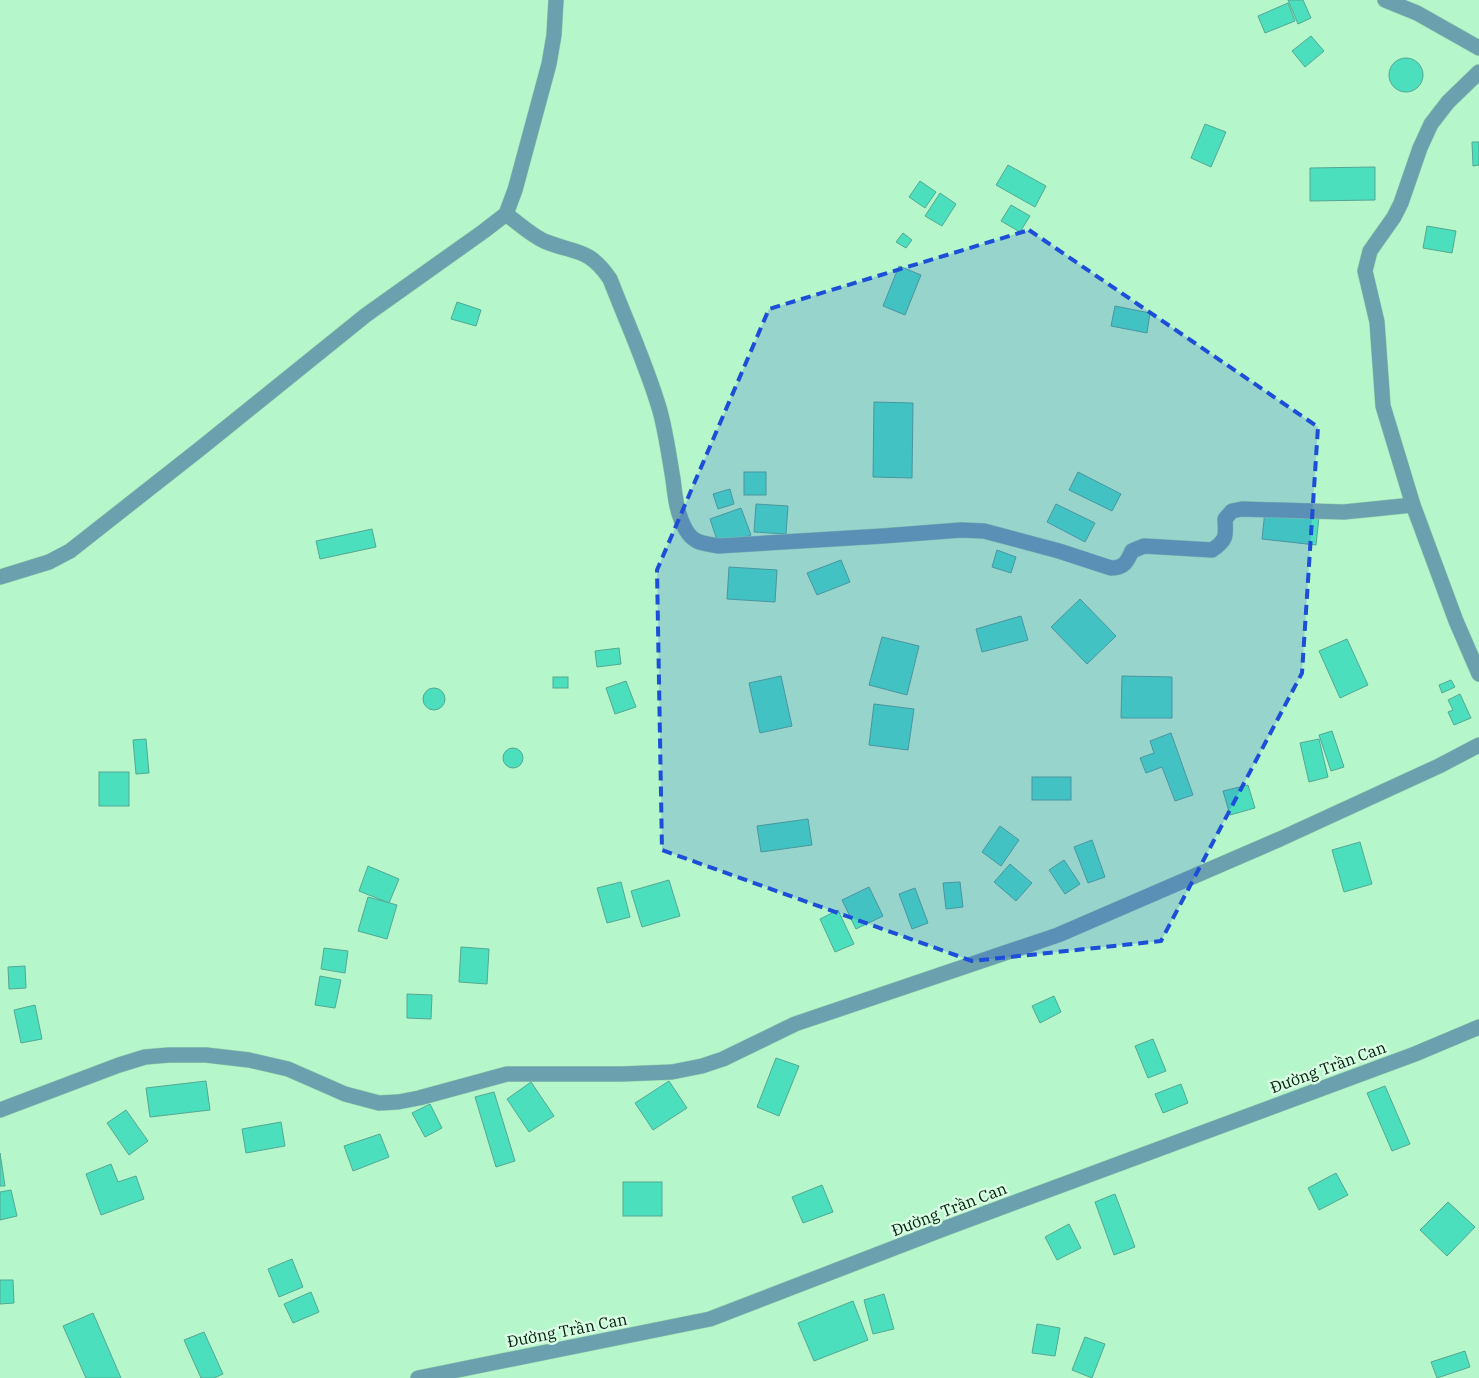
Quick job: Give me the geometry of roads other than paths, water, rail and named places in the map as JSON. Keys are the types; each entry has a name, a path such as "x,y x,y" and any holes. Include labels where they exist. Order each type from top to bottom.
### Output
{"street":[{"path":"0,577 49,562 70,551 366,315 484,232 506,214 515,190 549,64 554,35 556,0"},
{"path":"1385,0 1417,13 1479,48"},
{"path":"1479,72 1448,102 1431,124 1420,148 1401,203 1394,217 1370,251 1365,271 1377,322 1383,406 1413,505 1456,621 1479,674"},
{"path":"506,214 543,241 591,257 600,265 610,279 660,411 667,440 677,506 684,529 692,540 701,543 718,546 961,530 984,531 1059,551 1111,568 1119,568 1125,564 1132,551 1144,546 1212,550 1220,545 1226,537 1225,519 1232,511 1344,512 1413,505"},
{"path":"0,1110 119,1065 145,1057 169,1054 249,1060 288,1069 346,1094 379,1103 412,1100 507,1074 672,1072 702,1066 722,1059 795,1024 1058,935 1288,835 1438,766 1479,745"},
{"name":"Đường Trần Can","path":"418,1378 710,1319 1415,1054 1479,1027"}]}
